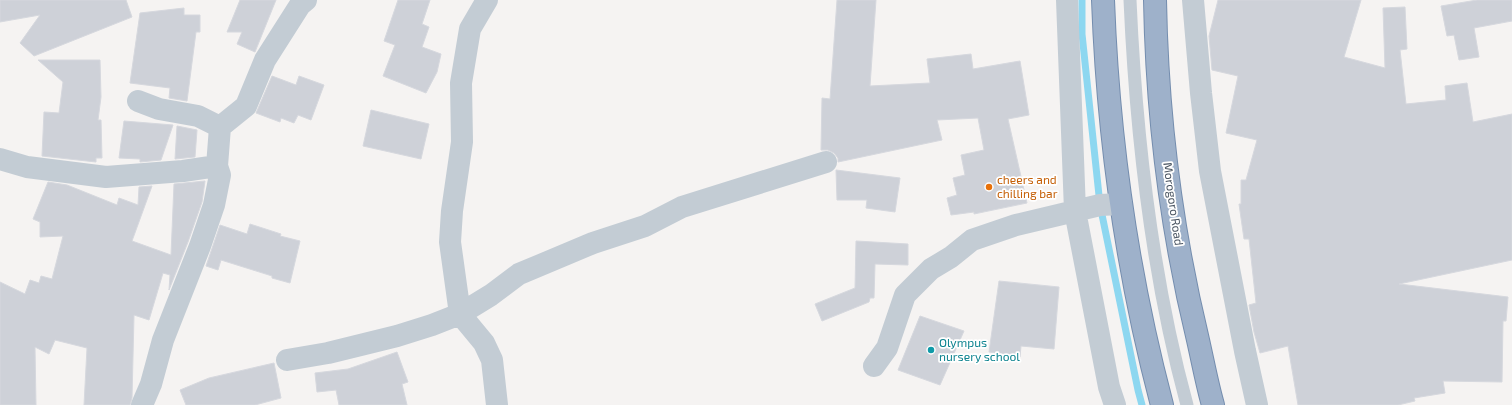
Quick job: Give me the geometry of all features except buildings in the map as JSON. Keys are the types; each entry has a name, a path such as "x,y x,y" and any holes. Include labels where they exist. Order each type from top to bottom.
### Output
{"highway":[{"path":"1104,0 1108,80 1121,204 1133,280 1162,405"},
{"name":"Morogoro Road","path":"1155,0 1160,106 1171,199 1187,295 1214,405"}],"street":[{"path":"142,405 151,384 163,340 200,246 214,205 220,175 217,166 220,127 246,106 265,60 300,5 306,0"},
{"path":"487,0 470,29 461,83 462,142 452,212 450,242 460,314 484,343 492,360 497,405"},
{"path":"1067,0 1075,211 1109,387 1115,405"},
{"path":"1193,0 1210,171 1257,405"},
{"path":"138,101 158,109 198,116 220,127"},
{"path":"0,159 27,166 106,177 183,171 217,166"},
{"path":"287,360 328,353 397,336 432,325 460,314 491,296 519,274 593,244 645,226 682,207 826,162"},
{"path":"874,366 887,348 905,295 931,269 951,257 972,240 1016,225 1100,205 1121,204"}],"lane":[{"name":"Morogoro Road","path":"1130,0 1133,69 1144,173 1157,270 1174,358 1187,405"}],"waterway":[{"path":"1082,0 1082,34 1100,205 1142,405"}],"place":[{"name":"cheers and chilling bar","path":"989,187"},
{"name":"Olympus nursery school","path":"931,350"}]}
